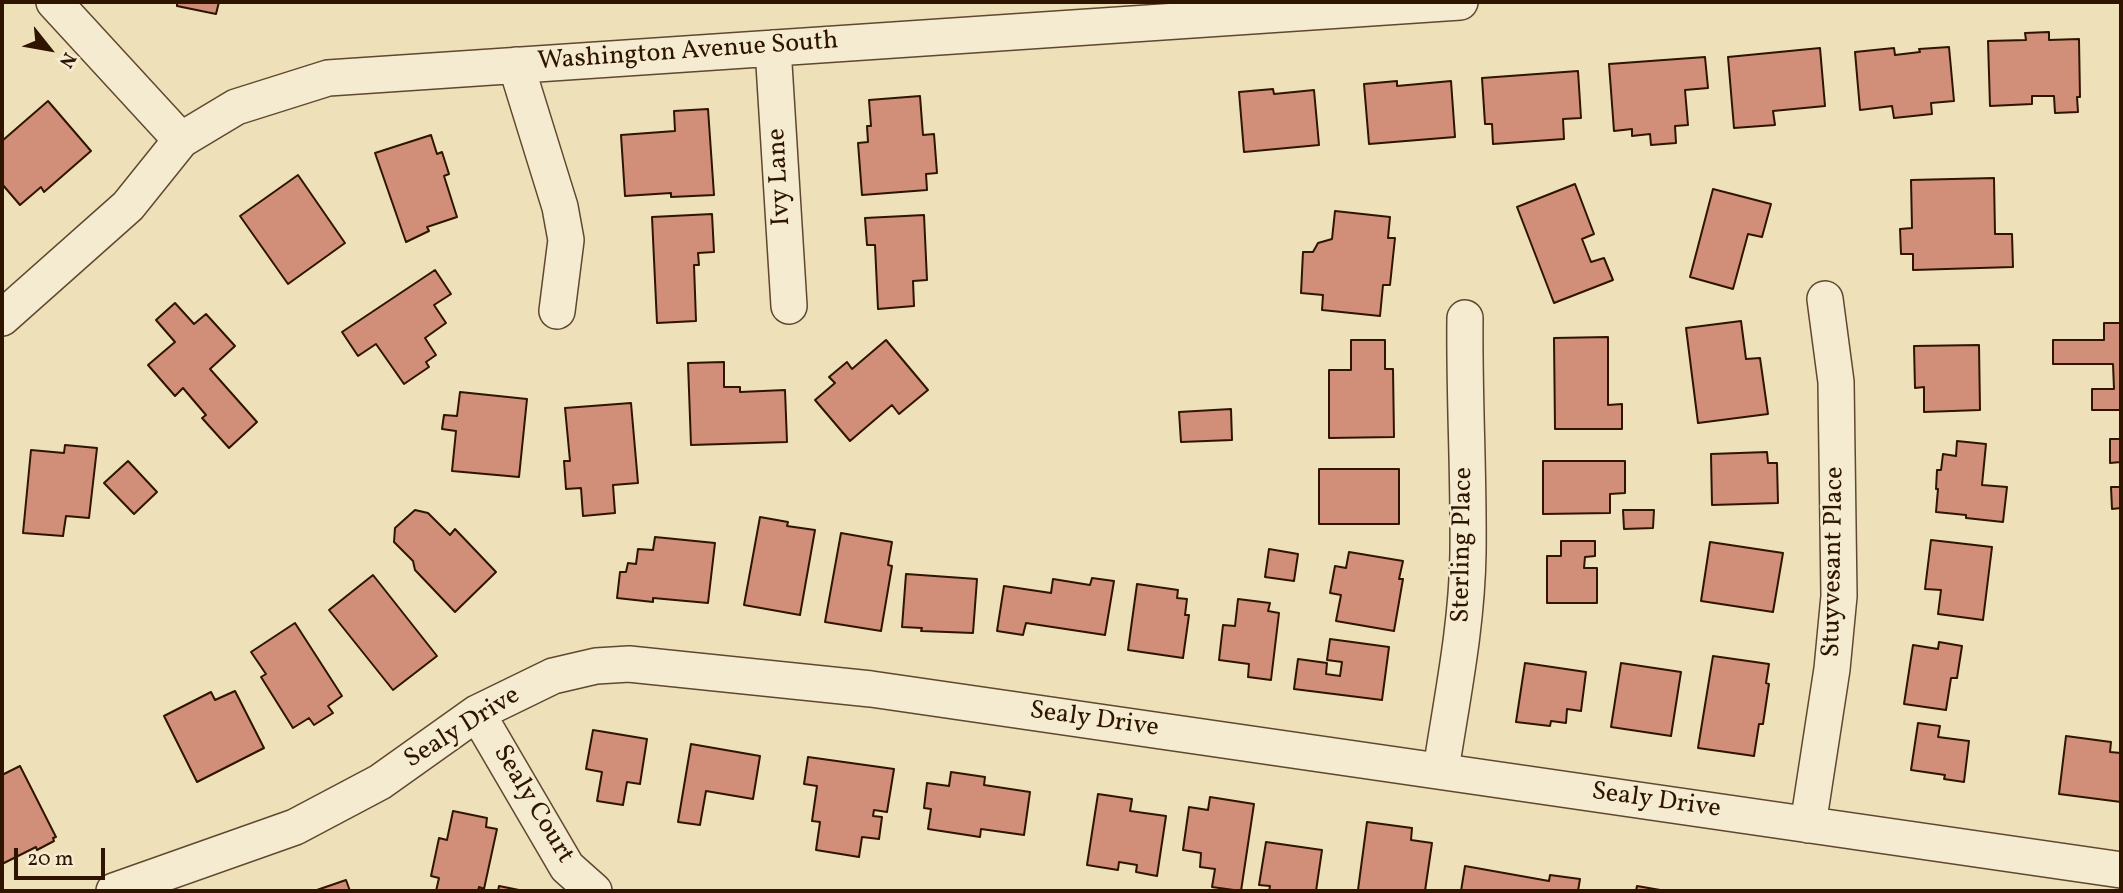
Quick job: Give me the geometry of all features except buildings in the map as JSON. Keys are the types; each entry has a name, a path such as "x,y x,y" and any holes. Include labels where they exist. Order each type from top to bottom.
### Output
{"street":[{"path":"54,2 181,141"},
{"name":"Washington Avenue South","path":"2,318 128,206 181,141 236,107 328,78 774,48 1029,16 1460,2"},
{"name":"Ivy Lane","path":"774,48 789,306"},
{"path":"516,65 560,207 566,240 557,311"},
{"name":"Stuyvesant Place","path":"1808,825 1832,669 1839,596 1836,382 1825,299"},
{"name":"Sterling Place","path":"1441,770 1461,646 1468,555 1465,317"},
{"name":"Sealy Drive","path":"114,891 295,827 380,782 477,713 553,676 596,666 629,664 871,689 2121,870"},
{"name":"Sealy Court","path":"477,713 567,867 594,891"}]}
